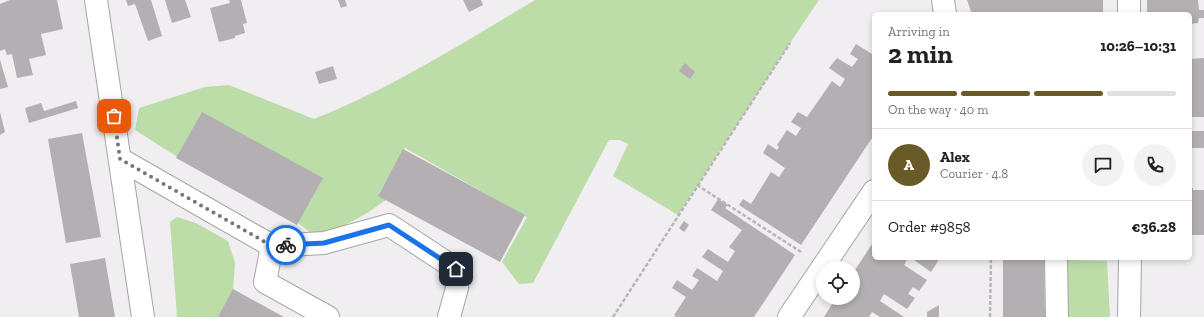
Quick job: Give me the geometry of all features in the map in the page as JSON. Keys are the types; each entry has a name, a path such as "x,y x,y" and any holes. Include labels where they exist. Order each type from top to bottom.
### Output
{"street":[{"path":"96,0 143,317"},
{"path":"943,0 945,12"},
{"path":"1129,0 1129,12"},
{"path":"120,159 272,246 324,243 389,225 456,269 457,288 449,317"},
{"path":"827,261 872,194"},
{"path":"272,246 265,282 328,317"},
{"path":"1056,260 1057,317"},
{"path":"1129,317 1130,260"},
{"path":"789,317 816,277"}],"path":[{"path":"612,317 790,42"},
{"path":"697,185 816,262"},
{"path":"990,317 991,260"}],"green space":[{"path":"535,0 819,0 678,215 613,176 628,144 619,140 609,140 533,283 519,284 502,262 527,217 405,148 379,193 389,198 367,213 342,227 313,235 297,222 179,158 135,130 139,108 205,87 229,85 314,119 343,107 427,64"},
{"path":"177,217 196,223 228,241 235,263 233,291 219,317 177,317 170,222"},
{"path":"1066,260 1107,261 1110,317 1067,317"}],"building":[{"path":"10,0 57,0 63,29 41,34 46,55 29,59 33,75 17,78 12,54 7,55 5,49 0,51 0,4"},
{"path":"126,0 151,0 162,36 148,41 135,4 128,6"},
{"path":"165,0 185,0 191,17 172,23"},
{"path":"229,0 241,0 247,23 243,24 245,33 235,36 235,38 219,42 210,8 230,3"},
{"path":"338,0 345,0 347,6 341,8"},
{"path":"463,0 481,0 483,5 469,12"},
{"path":"967,0 1103,0 1103,12 971,12"},
{"path":"1147,0 1198,0 1199,10 1204,10 1204,18 1199,18 1198,23 1192,24 1192,12 1147,12"},
{"path":"856,44 872,54 872,138 801,245 739,205 743,199 751,204 771,172 779,177 785,168 763,153 768,144 777,150 779,147 777,145 787,130 796,136 801,128 791,122 798,112 807,117 832,81 840,87 845,79 829,68 837,58 852,67 858,59 850,54"},
{"path":"1204,58 1204,117 1192,117 1192,59"},
{"path":"0,60 8,87 0,89"},
{"path":"685,63 695,72 690,79 679,71"},
{"path":"333,66 337,79 319,84 315,72"},
{"path":"76,101 78,108 29,123 25,108 41,103 44,111"},
{"path":"0,112 5,132 0,135"},
{"path":"202,112 323,178 297,225 176,158"},
{"path":"1192,131 1204,131 1204,148 1192,148"},
{"path":"82,133 101,237 66,243 48,139"},
{"path":"403,149 525,215 500,262 378,196"},
{"path":"1192,188 1193,190 1204,190 1204,235 1192,235"},
{"path":"718,199 728,205 725,208 795,255 754,317 676,317 674,315 686,297 672,288 677,280 692,290 699,280 692,276 697,268 717,281 723,271 702,257 708,249 728,262 735,251 729,247 742,230 711,210"},
{"path":"684,221 689,225 684,232 679,228"},
{"path":"872,244 872,260 907,260 904,265 927,280 919,291 913,287 908,294 915,298 907,309 884,294 880,301 904,317 880,317 872,312 869,317 824,317 832,305 860,305 860,262"},
{"path":"105,258 115,317 79,317 70,264"},
{"path":"914,260 939,260 931,272"},
{"path":"1003,260 1044,260 1045,317 1003,317"},
{"path":"233,289 284,317 218,317"},
{"path":"939,305 939,317 927,317 927,312"}],"way so far":[{"path":"114,116 120,159 272,246 286,245"}],"route":[{"path":"286,245 324,243 389,225 456,269"}]}
